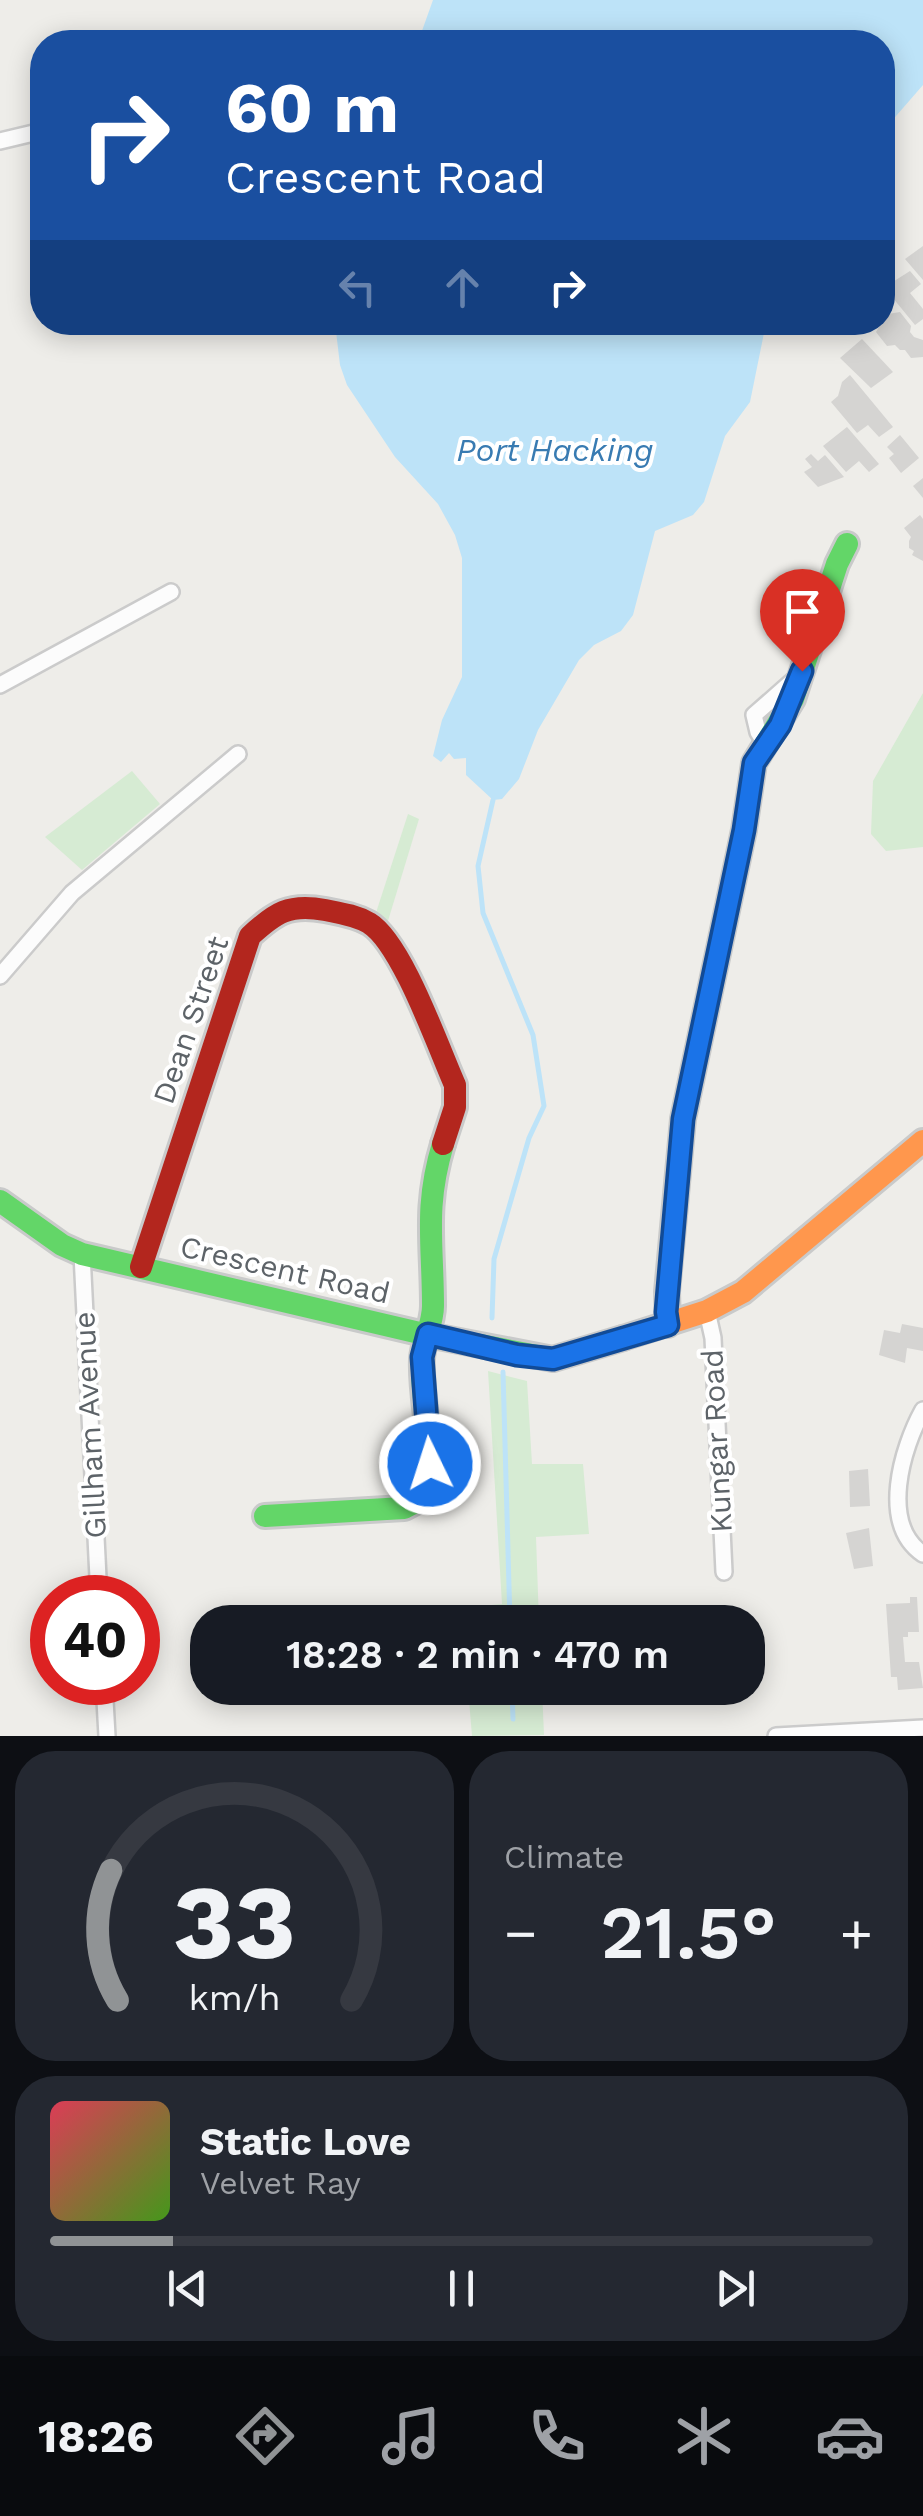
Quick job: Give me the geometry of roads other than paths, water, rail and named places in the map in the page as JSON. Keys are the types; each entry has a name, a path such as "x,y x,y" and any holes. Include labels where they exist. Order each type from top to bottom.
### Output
{"street":[{"path":"0,141 30,134"},
{"path":"668,1325 683,1119 744,830 754,763 780,725 847,544"},
{"path":"0,685 171,592"},
{"path":"0,976 72,893 238,754"},
{"name":"Dean Street","path":"141,1267 250,936 262,922 288,908 324,908 354,916 384,934 455,1086 455,1107 432,1180 429,1208 433,1311 422,1357 430,1478 423,1498 404,1508 265,1516"},
{"name":"Crescent Road","path":"0,1201 62,1245 82,1254 517,1355 553,1359 668,1325 743,1292 923,1141"},
{"name":"Gillham Avenue","path":"82,1254 99,1575"},
{"name":"Kungar Road","path":"707,1311 713,1338 724,1572"},
{"path":"923,1410 910,1433 899,1485 904,1531 923,1554"},
{"path":"105,1705 107,1736"},
{"path":"776,1736 923,1728"}],"water":[{"path":"433,0 923,0 923,85 895,117 895,30 422,30"},
{"name":"Port Hacking","path":"336,335 764,335 750,402 725,436 704,502 693,515 655,531 633,615 621,631 594,645 579,660 538,730 519,779 502,799 493,800 466,775 466,758 454,759 449,753 441,762 433,756 442,720 462,677 462,558 438,504 395,457 347,385"}],"waterway":[{"path":"492,1318 494,1259 529,1138 544,1106 533,1035 483,913 478,866 493,800"},
{"path":"503,1372 510,1605"},
{"path":"513,1705 513,1719"}]}
